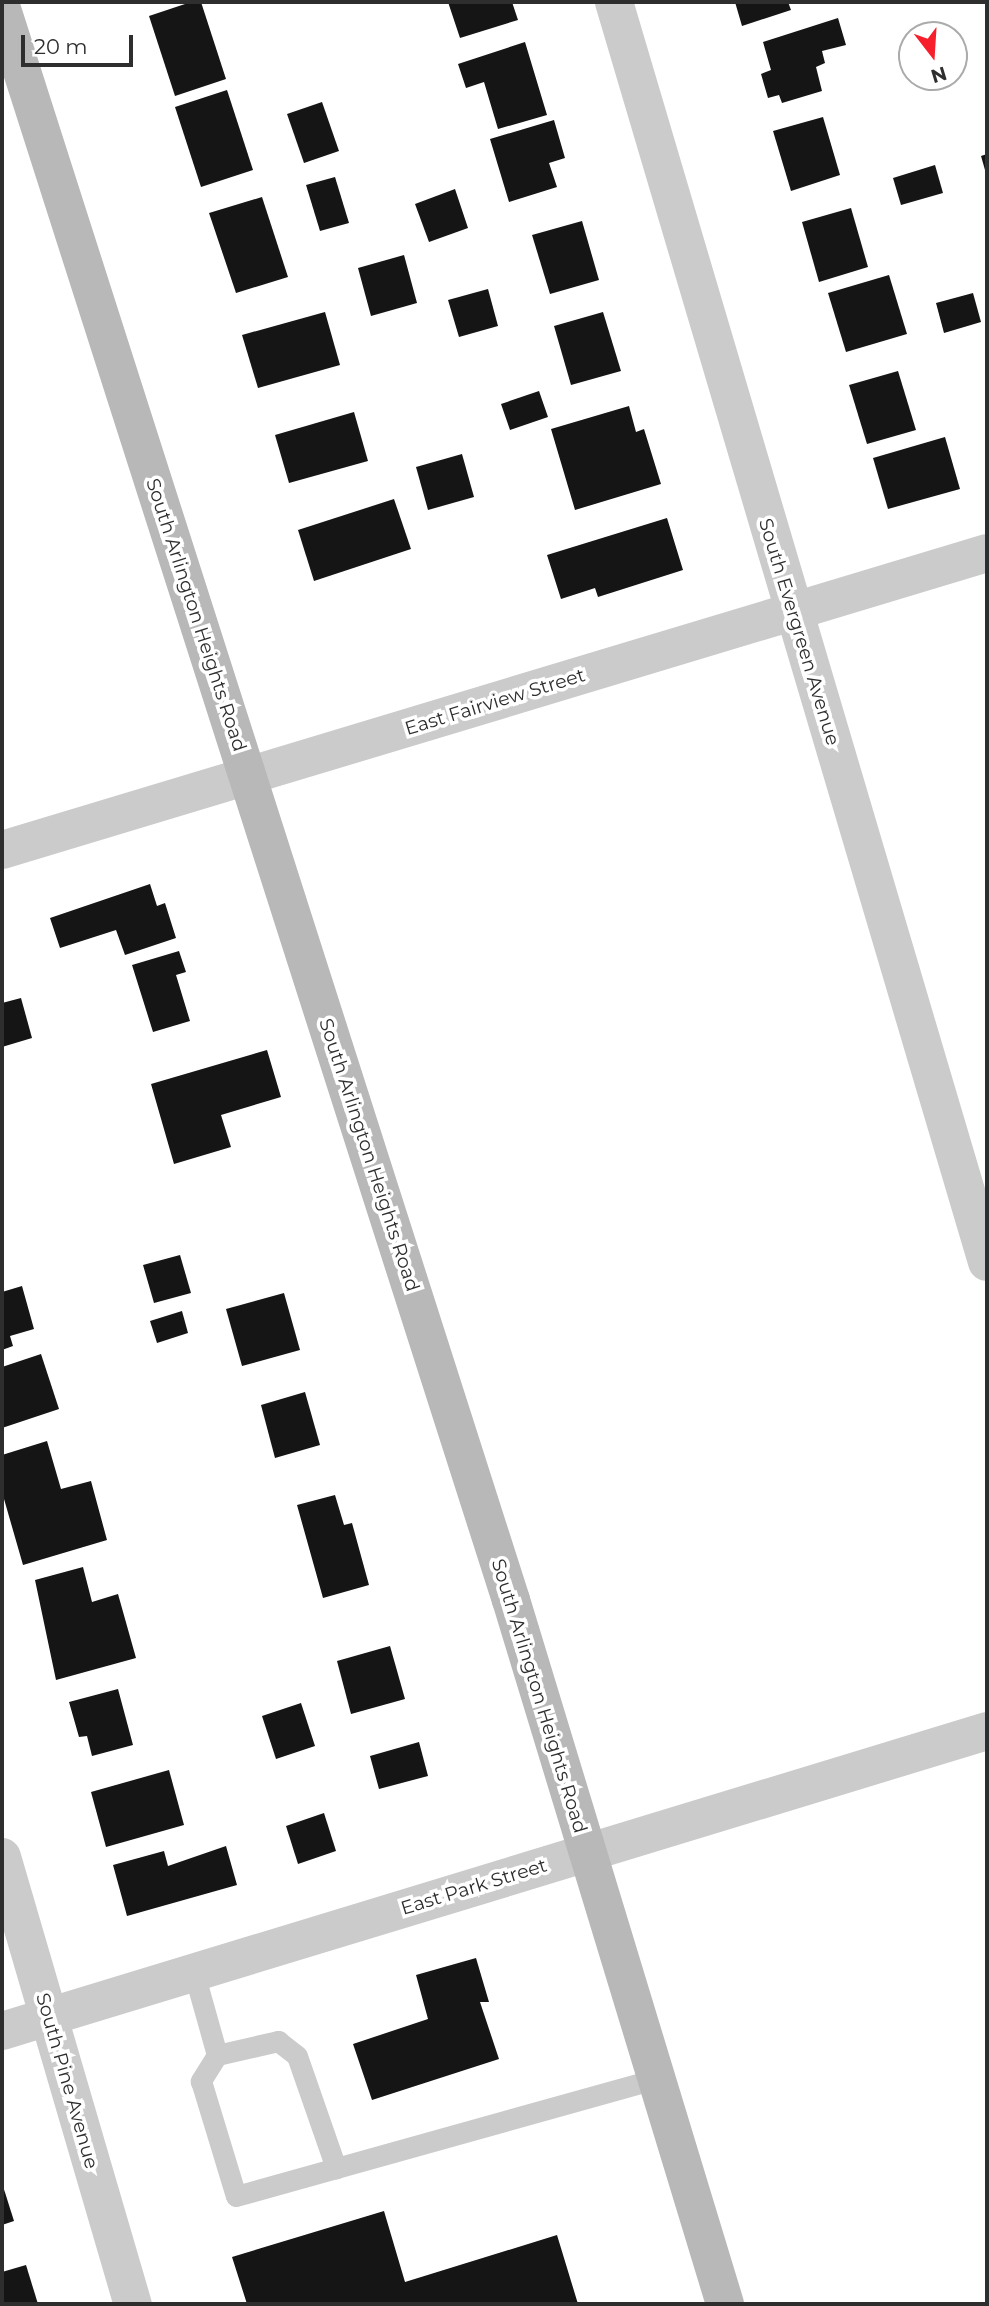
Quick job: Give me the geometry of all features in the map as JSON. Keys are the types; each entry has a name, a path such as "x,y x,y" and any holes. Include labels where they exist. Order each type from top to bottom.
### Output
{"main road":[{"name":"South Arlington Heights Road","path":"2,9 587,1853 725,2304"}],"street":[{"name":"South Evergreen Avenue","path":"614,2 987,1262"},
{"name":"East Fairview Street","path":"2,850 987,553"},
{"name":"East Park Street","path":"2,2031 987,1731"},
{"name":"South Pine Avenue","path":"2,1857 133,2304"}],"lane":[{"path":"194,1973 217,2055"},
{"path":"336,2168 297,2056 278,2041 217,2055 201,2081 236,2196 656,2079"}],"building":[{"path":"191,2 201,2 226,79 175,96 149,16"},
{"path":"448,2 512,2 518,20 460,38"},
{"path":"735,2 788,2 791,10 742,26"},
{"path":"838,18 846,45 822,51 825,63 816,67 822,91 782,103 779,95 768,98 761,74 771,70 763,42"},
{"path":"525,42 547,115 498,129 484,82 466,88 458,64"},
{"path":"227,90 253,170 201,187 175,107"},
{"path":"322,102 339,151 304,163 287,114"},
{"path":"823,117 840,175 791,191 773,131"},
{"path":"554,120 565,158 549,163 557,187 509,202 490,139"},
{"path":"987,154 987,177 981,156"},
{"path":"935,165 943,193 901,205 893,178"},
{"path":"335,177 349,223 320,231 306,185"},
{"path":"455,189 468,228 429,242 415,204"},
{"path":"262,197 288,277 236,293 209,213"},
{"path":"851,208 868,267 819,282 802,222"},
{"path":"582,221 599,280 550,294 532,235"},
{"path":"404,255 417,303 371,316 358,268"},
{"path":"889,275 907,334 846,352 828,293"},
{"path":"488,289 498,326 459,337 448,300"},
{"path":"973,293 981,322 944,333 936,303"},
{"path":"325,312 340,365 258,388 242,335"},
{"path":"603,312 621,371 571,385 554,326"},
{"path":"898,371 916,430 867,444 849,385"},
{"path":"539,391 548,417 510,430 501,404"},
{"path":"629,406 636,432 644,429 661,484 575,510 551,429"},
{"path":"354,412 368,461 289,483 275,435"},
{"path":"945,437 960,489 888,509 873,458"},
{"path":"462,454 474,497 428,510 416,467"},
{"path":"394,499 411,549 314,581 298,530"},
{"path":"667,518 683,570 598,597 595,588 561,599 547,555"},
{"path":"150,884 157,906 165,903 176,938 125,955 116,930 60,948 50,918"},
{"path":"179,951 186,972 176,975 190,1021 153,1032 132,965"},
{"path":"21,998 32,1038 2,1047 2,1003"},
{"path":"267,1050 281,1097 221,1115 231,1147 174,1164 151,1084"},
{"path":"180,1255 191,1293 154,1303 143,1265"},
{"path":"22,1286 34,1329 10,1336 13,1346 2,1350 2,1292"},
{"path":"284,1293 300,1350 242,1366 226,1309"},
{"path":"182,1311 188,1333 157,1343 150,1321"},
{"path":"41,1354 59,1409 2,1428 2,1367"},
{"path":"305,1392 320,1445 275,1458 261,1405"},
{"path":"47,1441 61,1489 91,1481 107,1540 23,1565 2,1492 2,1455"},
{"path":"335,1495 344,1525 352,1523 369,1585 323,1598 297,1505"},
{"path":"83,1567 92,1602 118,1594 136,1658 56,1680 35,1580"},
{"path":"390,1646 405,1699 351,1714 337,1661"},
{"path":"118,1689 133,1745 92,1756 87,1736 79,1737 69,1702"},
{"path":"301,1703 315,1746 276,1759 262,1716"},
{"path":"419,1742 428,1776 379,1789 370,1756"},
{"path":"169,1770 184,1825 106,1847 91,1792"},
{"path":"324,1813 336,1851 298,1864 286,1826"},
{"path":"226,1846 237,1885 127,1916 113,1865 164,1851 168,1866"},
{"path":"476,1958 489,2002 480,2002 499,2059 372,2100 353,2044 428,2019 416,1975"},
{"path":"2,2183 14,2221 2,2225"},
{"path":"384,2211 405,2282 557,2235 578,2304 247,2304 232,2257"},
{"path":"26,2265 38,2304 2,2304 2,2272"}]}
